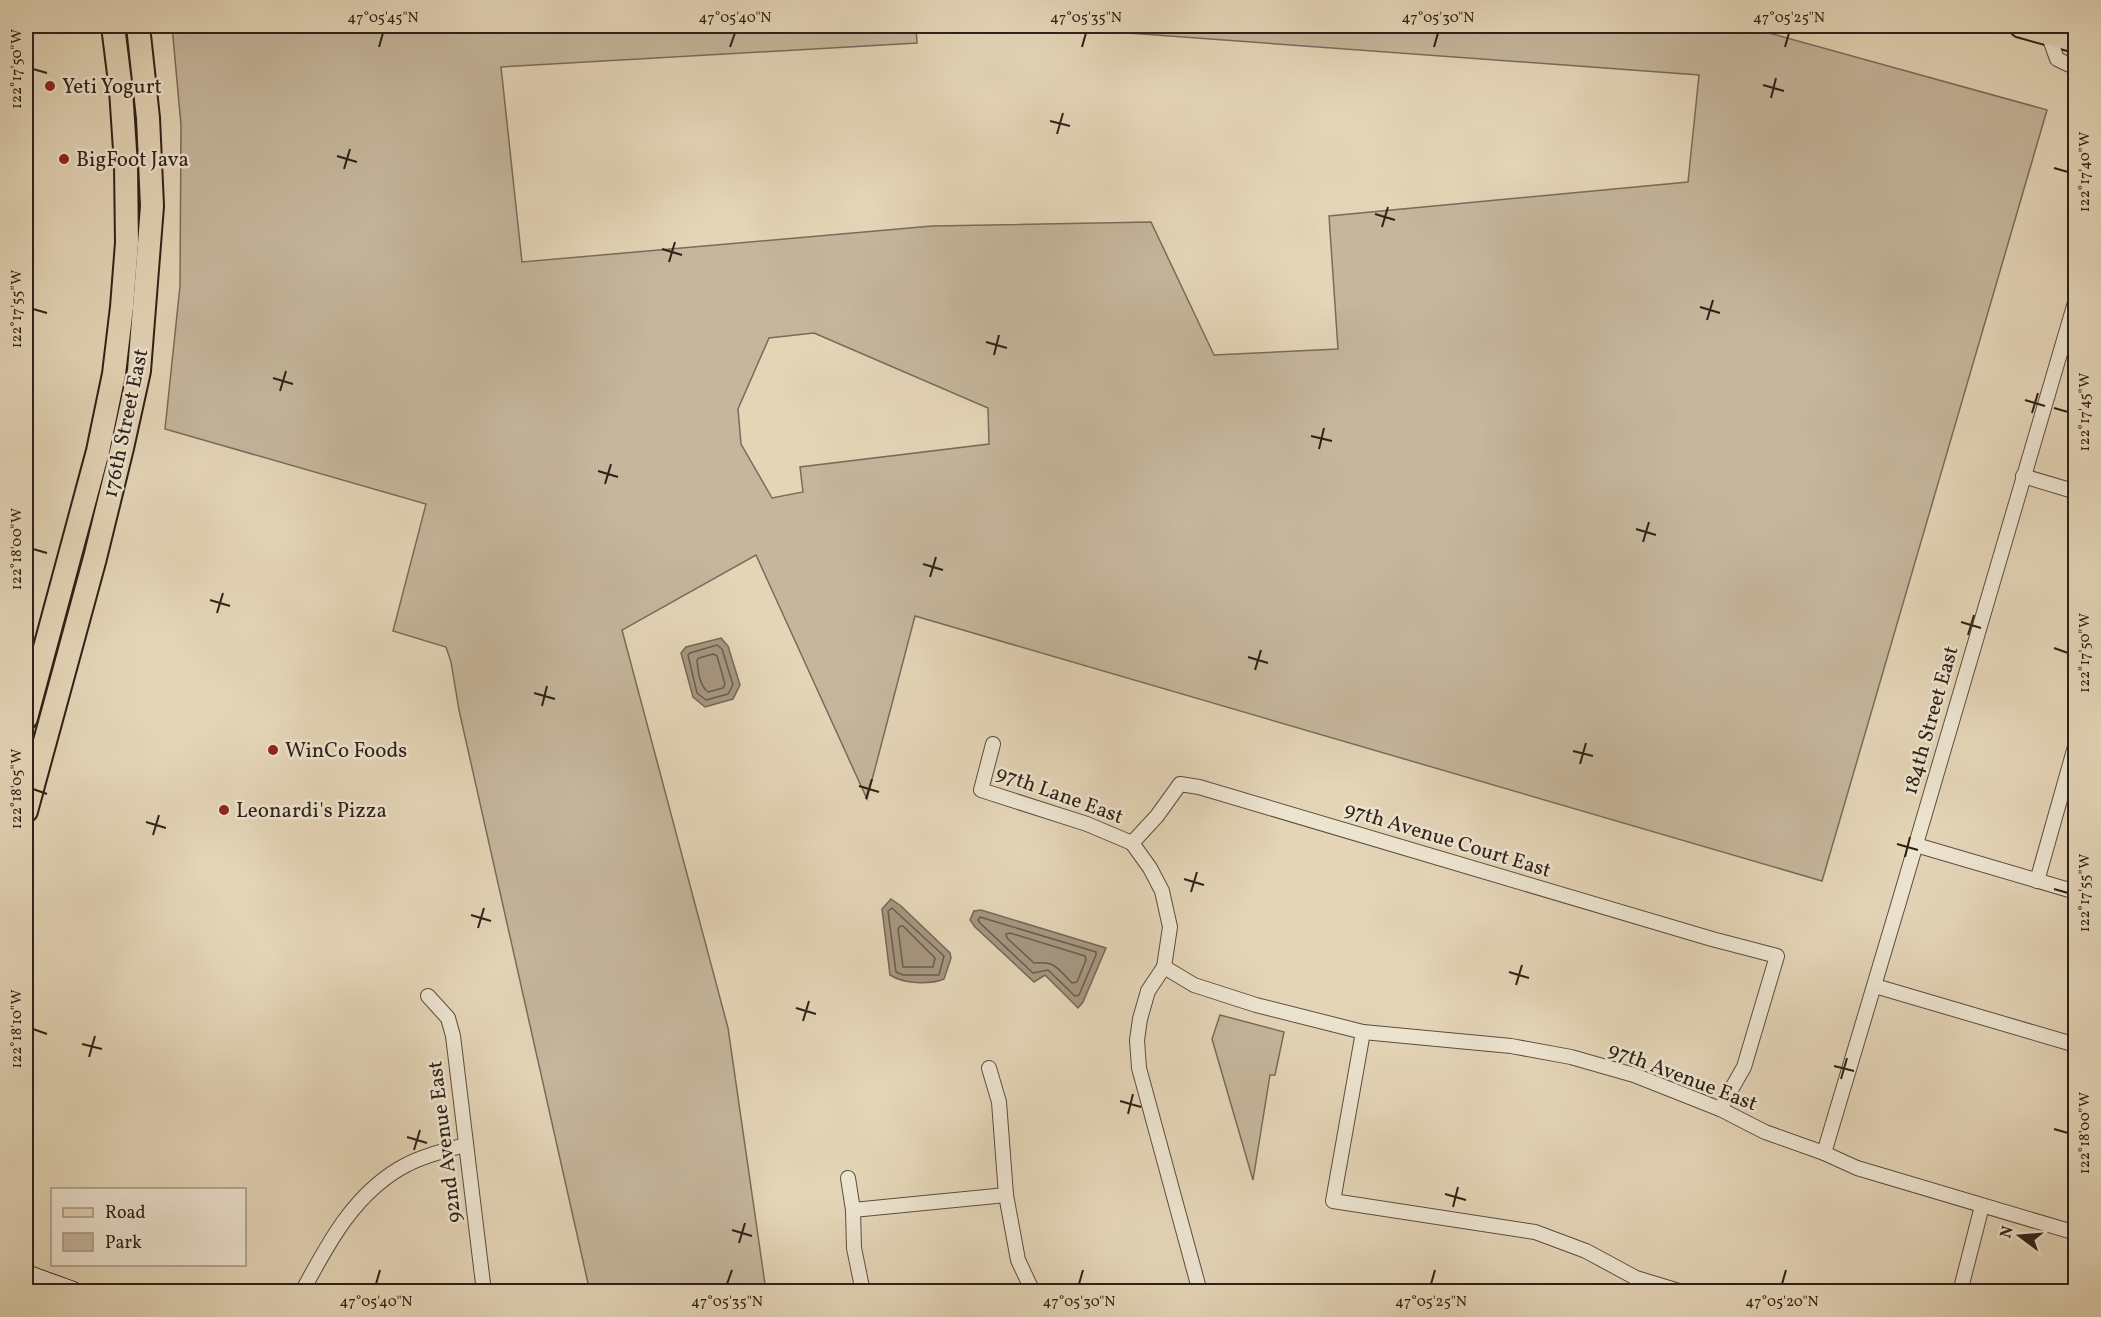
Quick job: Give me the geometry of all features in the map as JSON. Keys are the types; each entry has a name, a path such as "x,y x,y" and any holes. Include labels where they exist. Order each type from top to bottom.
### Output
{"main road":[{"name":"176th Street East","path":"26,718 98,451 114,374 127,243 126,165 121,90 113,26"},
{"name":"176th Street East","path":"26,811 95,558 123,448 139,371 152,206 148,118 138,26"},
{"path":"2021,26 2076,41"}],"street":[{"path":"2048,34 2057,60 2076,68"},
{"name":"184th Street East","path":"1824,1153 2076,298"},
{"path":"2023,476 2070,490 2076,494"},
{"path":"2037,881 2076,743"},
{"name":"97th Lane East","path":"993,744 981,790 1087,824 1132,843"},
{"name":"97th Avenue Court East","path":"1132,843 1157,816 1180,784 1199,787 1701,936 1778,956 1744,1067 1720,1109"},
{"path":"1132,843 1150,868 1162,891 1170,927 1164,967 1148,991 1140,1019 1137,1040 1139,1068 1200,1292"},
{"path":"1916,845 2076,892"},
{"name":"97th Avenue East","path":"1164,967 1194,985 1363,1032 1511,1046 1571,1058 1634,1075 1720,1109 1765,1132 1824,1153 1857,1168 2076,1233"},
{"path":"1875,986 2076,1045"},
{"name":"92nd Avenue East","path":"428,996 448,1018 453,1036 484,1292"},
{"path":"1363,1032 1333,1201 1536,1232 1586,1251 1636,1278 1682,1292"},
{"path":"989,1068 999,1102 1006,1195 1018,1260 1033,1292"},
{"path":"302,1292 338,1229 367,1193 408,1164 465,1145"},
{"path":"848,1178 853,1210 854,1248 863,1292"},
{"path":"853,1210 1006,1195"},
{"path":"1960,1292 1982,1206"},
{"path":"26,1275 74,1292"}],"green space":[{"path":"172,26 916,26 917,43 501,67 522,262 932,226 1151,222 1214,355 1338,349 1329,216 1688,182 1699,75 1115,32 1116,26 1744,26 2047,110 1822,881 915,616 867,799 756,555 622,630 728,1028 766,1291 590,1292 459,710 451,662 446,647 393,631 426,504 165,429 180,286 181,125","holes":["814,333 988,408 989,444 800,467 803,492 772,498 741,444 738,409 769,338"]},
{"path":"1220,1015 1284,1032 1275,1075 1270,1075 1253,1180 1212,1039"}],"water":[{"path":"721,638 728,646 740,685 733,699 705,707 693,697 681,653 686,647"},
{"path":"891,899 950,953 951,958 944,979 917,983 890,975 882,909"},
{"path":"981,910 1106,948 1083,1002 1078,1008 1045,975 1034,982 975,927 970,920 974,911"}],"place":[{"name":"Yeti Yogurt","path":"50,86"},
{"name":"BigFoot Java","path":"64,159"},
{"name":"WinCo Foods","path":"273,750"},
{"name":"Leonardi's Pizza","path":"224,810"}]}
